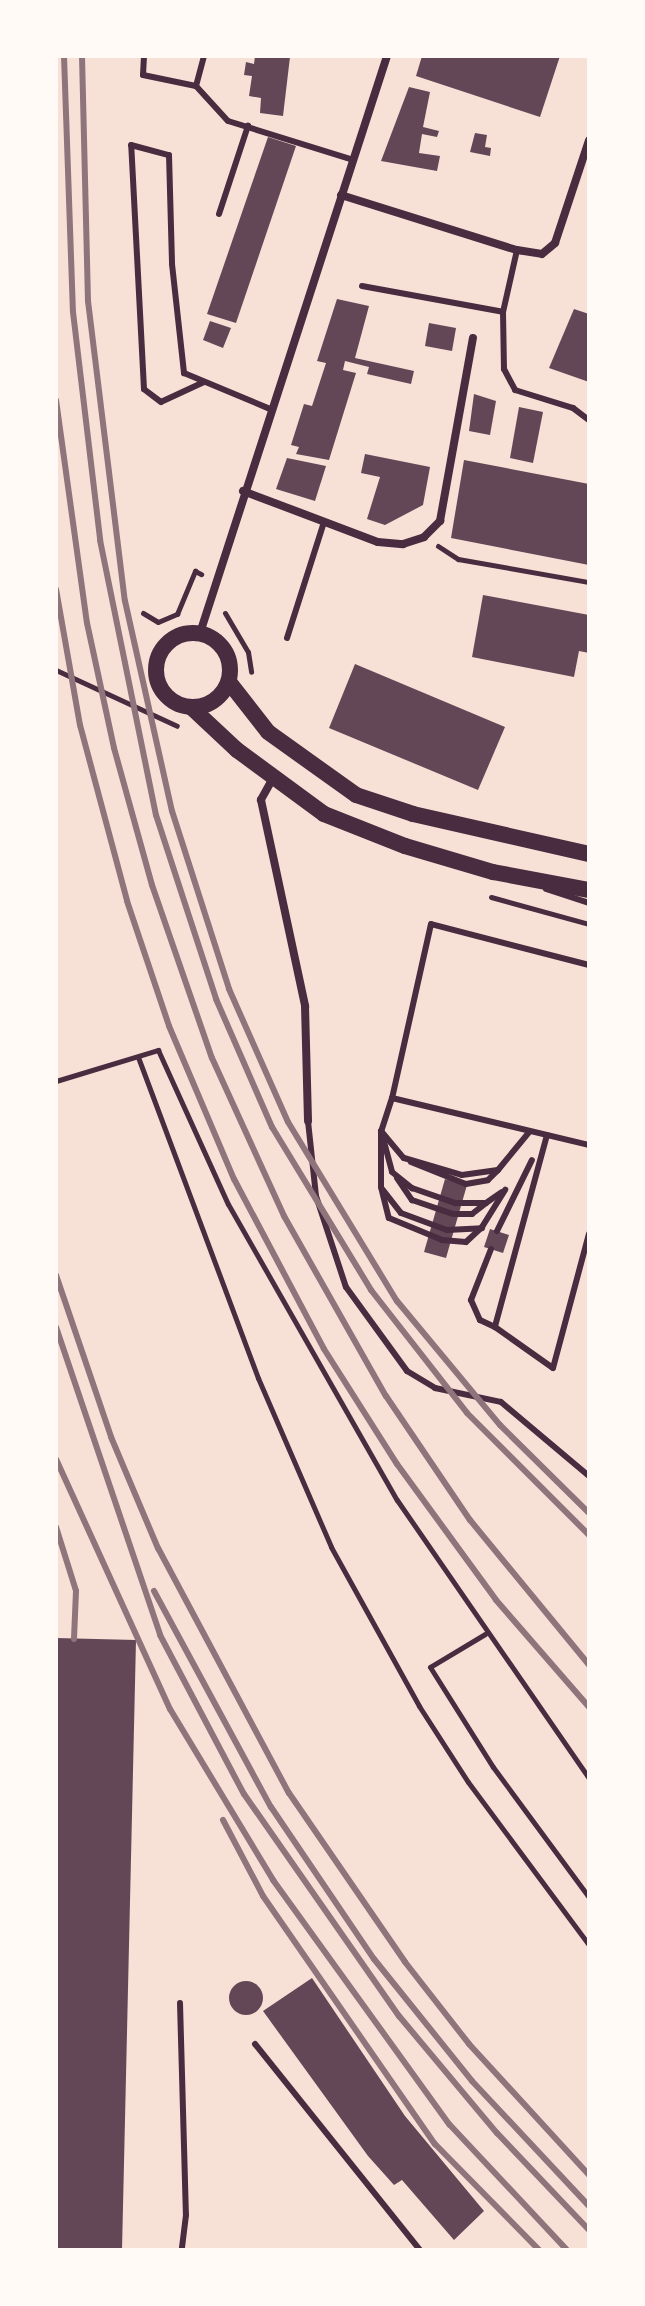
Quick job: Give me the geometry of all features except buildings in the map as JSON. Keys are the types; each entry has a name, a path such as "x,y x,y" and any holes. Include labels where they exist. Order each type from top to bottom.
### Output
{"main road":[{"path":"589,854 413,814 356,795 268,732 229,682 226,651 200,633 188,632 165,644 155,672 167,697 192,708 273,778 324,814 405,846 493,872 589,890"},
{"path":"192,708 221,696 229,682"}],"street":[{"path":"200,633 243,491 387,56"},
{"path":"341,195 517,250 542,254 555,243 589,140"},
{"path":"243,491 378,542 424,537 440,521 473,338"},
{"path":"273,778 261,800 305,1006 308,1121"}],"lane":[{"path":"144,56 143,75 196,86 228,121 353,160"},
{"path":"196,86 204,56"},
{"path":"219,214 248,126"},
{"path":"204,382 161,402 144,389 131,145 169,155 172,264 184,373 270,409"},
{"path":"517,250 503,312 504,369 515,390 573,408 589,420"},
{"path":"362,286 503,312"},
{"path":"287,638 324,522"},
{"path":"493,872 589,903"},
{"path":"381,1131 392,1172 412,1200 453,1214 472,1214 505,1190 482,1227 466,1242 442,1240 389,1218 381,1187 381,1131 392,1098 431,924 589,965"},
{"path":"392,1098 589,1145"},
{"path":"308,1121 316,1196 346,1287 407,1371 435,1388 501,1402 589,1476"},
{"path":"381,1131 404,1158 430,1174 466,1184 488,1180 530,1131"},
{"path":"495,1327 547,1135"},
{"path":"497,1231 532,1160"},
{"path":"392,1172 412,1188 455,1203 486,1203"},
{"path":"381,1187 401,1213 447,1230 482,1227"},
{"path":"491,1249 471,1300 480,1320 553,1368 589,1234"},
{"path":"180,2003 186,2215 182,2250"},
{"path":"255,2044 420,2250"}],"path":[{"path":"424,537 458,559 589,582"},
{"path":"143,613 158,622 177,614 195,571 235,584 225,614 248,652 254,688"},
{"path":"56,670 185,729"},
{"path":"56,1081 158,1050 228,1204 397,1500 480,1617 485,1634 589,1778"},
{"path":"138,1057 258,1378 331,1547 460,1770 589,1945"},
{"path":"485,1634 430,1667 493,1767 589,1897"}],"railway":[{"path":"64,56 73,312 100,540 156,815 216,999 272,1127 371,1290 467,1413 589,1535"},
{"path":"82,56 88,301 125,601 172,811 229,989 288,1122 397,1301 500,1425 589,1513"},
{"path":"56,400 87,623 114,748 152,885 212,1058 284,1216 386,1396 470,1520 589,1665"},
{"path":"56,589 80,725 127,901 169,1026 234,1179 324,1349 397,1464 496,1600 589,1707"},
{"path":"56,1275 111,1437 158,1548 289,1793 405,1962 469,2044 589,2175"},
{"path":"56,1327 160,1635 244,1794 399,2016 497,2133 589,2230"},
{"path":"56,1459 170,1709 273,1880 450,2125 567,2250"},
{"path":"56,1527 76,1591 74,1639"},
{"path":"154,1591 271,1807 374,1959 472,2081 589,2206"},
{"path":"223,1820 263,1896 435,2144 539,2250"}]}
